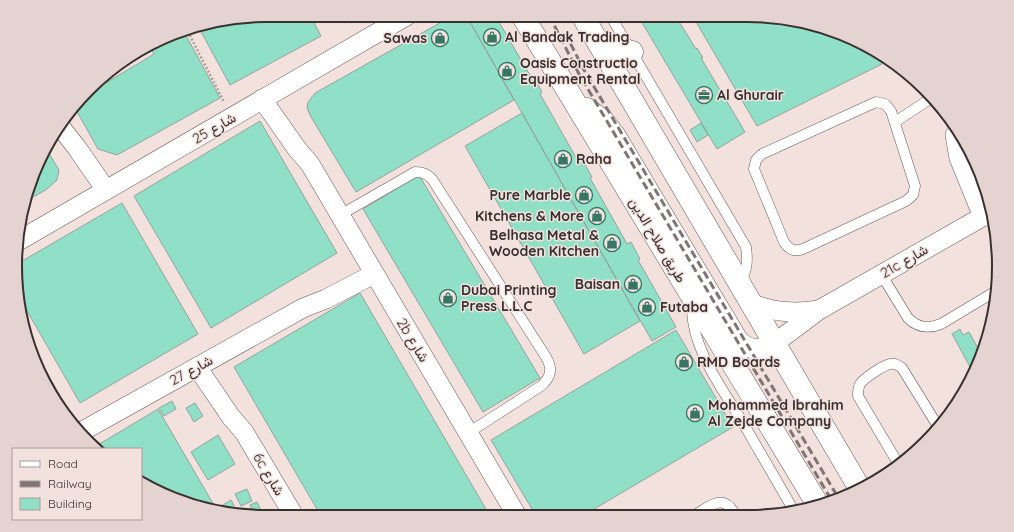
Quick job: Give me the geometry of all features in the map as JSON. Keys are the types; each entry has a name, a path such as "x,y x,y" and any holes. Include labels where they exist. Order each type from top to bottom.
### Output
{"main road":[{"name":"طريق صلاح الدين","path":"526,22 815,501"},
{"path":"586,22 857,484"},
{"path":"600,45 632,52"},
{"path":"574,101 589,110 602,121 614,135 738,342 746,348 756,350 766,348 775,343"}],"street":[{"name":"شارع 25","path":"24,238 396,22"},
{"name":"2b شارع","path":"269,96 303,146 310,164 513,510"},
{"path":"61,133 64,143 100,194"},
{"path":"954,135 959,158 986,215"},
{"name":"21c شارع","path":"775,343 819,310 986,215"},
{"name":"شارع 27","path":"85,430 303,308 326,299 371,268"},
{"name":"21c شارع","path":"752,304 768,310 785,312 819,310"},
{"name":"6c شارع","path":"203,363 238,413 244,432 290,510"}],"lane":[{"path":"614,22 746,247 748,260 746,272 740,283"},
{"path":"894,122 927,101"},
{"path":"881,102 885,104 891,111 894,122 915,186 913,195 906,201 803,249 794,251 786,246 754,169 754,164 758,156 872,103 881,102"},
{"path":"340,215 415,172 427,174 432,179 546,357 550,365 551,373 541,386 468,433"},
{"path":"882,274 908,318 913,323 927,328 941,324 990,294"},
{"path":"692,296 691,314 694,331 707,362 791,506"},
{"path":"896,460 858,396 860,384 865,379 890,364 897,364 902,368 935,422"},
{"path":"704,510 721,502 729,505 732,510"}],"path":[{"path":"189,35 232,117"}],"building":[{"path":"314,22 321,36 230,85 201,31 234,24"},
{"path":"442,22 470,22 514,100 356,192 307,108 308,102 315,93"},
{"path":"470,22 499,22 531,77 533,76 542,92 540,94 578,161 582,159 592,177 590,178 627,244 631,242 640,259 638,260 676,327 652,341"},
{"name":"Al Ghurair","path":"642,22 679,22 703,58 701,58 745,132 717,149"},
{"path":"696,22 748,22 780,24 811,30 856,47 884,63 757,126"},
{"path":"186,36 220,98 117,155 98,149 77,112 93,93 103,84 154,54 152,50 158,47"},
{"path":"522,113 640,321 584,354 465,146"},
{"path":"260,121 337,253 211,328 134,196"},
{"path":"701,123 708,135 697,142 690,130"},
{"path":"49,154 59,170 57,180 47,189 32,198"},
{"path":"419,175 540,378 483,412 363,209"},
{"path":"122,203 198,334 80,403 26,309 24,298 22,261"},
{"path":"360,293 487,510 317,510 234,367"},
{"path":"960,329 963,335 969,332 978,348 970,367 952,334"},
{"path":"676,330 733,427 592,510 532,510 491,440"},
{"path":"45,370 66,407 47,374"},
{"path":"172,401 176,409 164,416 159,408"},
{"path":"195,403 203,416 194,422 186,408"},
{"path":"158,409 213,504 188,497 158,485 142,476 142,448 104,448 99,444"},
{"path":"218,435 235,464 208,480 191,452"},
{"path":"247,489 252,501 241,506 235,494"},
{"path":"231,500 235,508 234,508 222,506"},
{"path":"257,502 260,510 252,509 250,505"}],"railway":[{"path":"553,22 579,74 829,496"},
{"path":"565,33 584,70 836,493"}],"place":[{"name":"Al Bandak Trading","path":"492,37"},
{"name":"Sawas","path":"440,38"},
{"name":"Oasis Constructio Equipment Rental","path":"507,71"},
{"name":"Al Ghurair","path":"704,95"},
{"name":"Raha","path":"563,159"},
{"name":"Pure Marble","path":"584,195"},
{"name":"Kitchens & More","path":"597,216"},
{"name":"Belhasa Metal & Wooden Kitchen","path":"612,243"},
{"name":"Baisan","path":"633,284"},
{"name":"Dubai Printing Press L.L.C","path":"448,298"},
{"name":"Futaba","path":"647,307"},
{"name":"RMD Boards","path":"684,362"},
{"name":"Mohammed Ibrahim Al Zejde Company","path":"695,413"}]}
